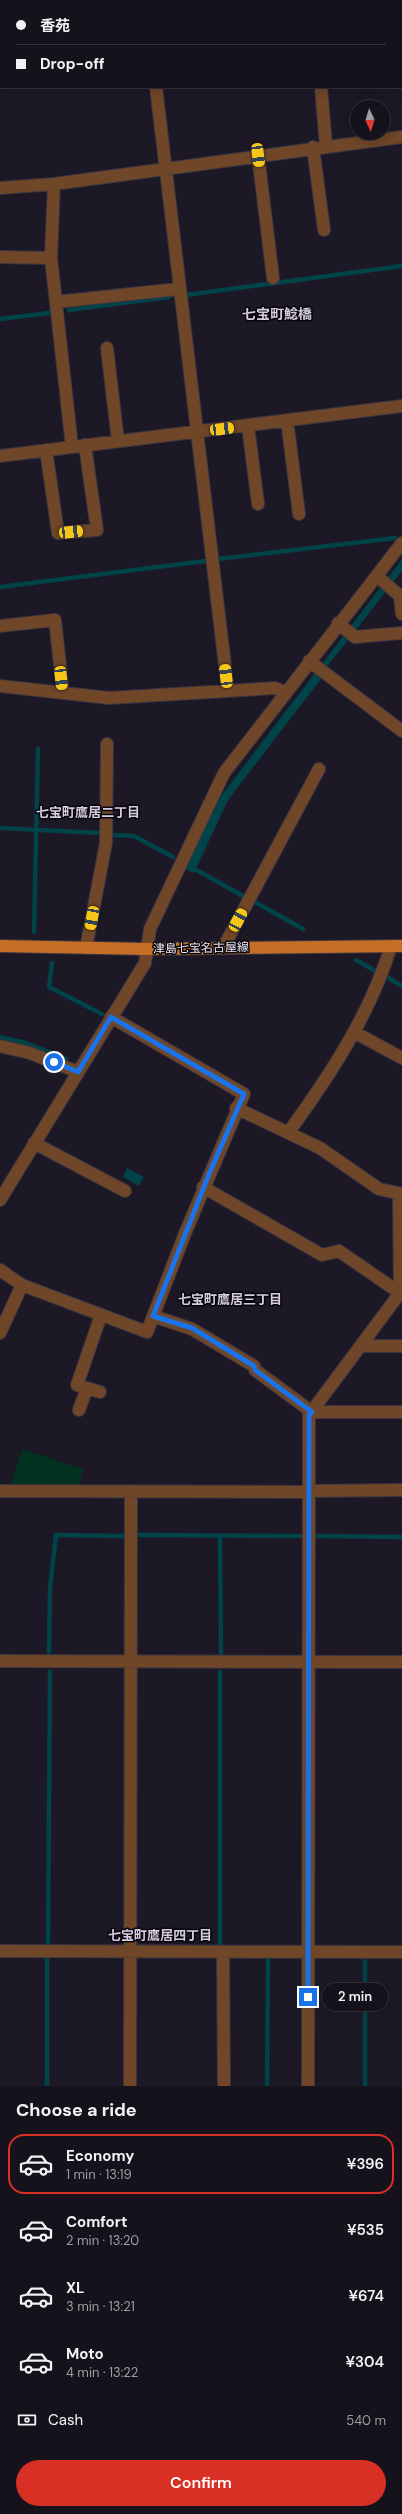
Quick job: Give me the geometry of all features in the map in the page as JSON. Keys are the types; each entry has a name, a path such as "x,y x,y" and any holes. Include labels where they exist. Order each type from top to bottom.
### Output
{"main road":[{"name":"津島七宝名古屋線","path":"0,946 86,948 397,946"}],"street":[{"path":"156,88 178,289 197,432 228,691"},
{"path":"321,88 326,146"},
{"path":"0,188 54,184 313,147 402,137"},
{"path":"313,147 324,230"},
{"path":"258,155 273,278"},
{"path":"54,184 51,258 72,447"},
{"path":"0,257 51,258"},
{"path":"56,302 178,289"},
{"path":"107,348 118,441"},
{"path":"0,456 402,406"},
{"path":"287,420 298,514"},
{"path":"248,426 258,504"},
{"path":"46,450 58,533 97,530 85,445"},
{"path":"0,1200 111,1017 146,963 150,928 224,773 285,692 312,663 380,578 402,543"},
{"path":"380,578 400,596 402,614"},
{"path":"0,626 55,620 63,692"},
{"path":"341,626 355,637 402,633"},
{"path":"312,663 402,731"},
{"path":"0,686 109,698 275,688 285,692"},
{"path":"86,948 106,843 107,744"},
{"path":"223,948 319,770"},
{"path":"288,1133 326,1081 354,1032 397,946"},
{"path":"0,1270 22,1285 147,1332 203,1187 236,1108 244,1094 111,1017"},
{"path":"354,1032 402,1058"},
{"path":"0,1046 30,1053 78,1072"},
{"path":"236,1108 320,1148 379,1188 401,1194 400,1293 309,1415 308,2086"},
{"path":"34,1143 125,1191"},
{"path":"203,1187 322,1255 339,1251 400,1293"},
{"path":"0,1333 22,1285"},
{"path":"100,1392 77,1385 101,1315"},
{"path":"153,1316 192,1328 254,1366 255,1370 312,1412 402,1412"},
{"path":"361,1346 402,1346"},
{"path":"79,1410 87,1388"},
{"path":"0,1491 402,1490"},
{"path":"130,2086 133,1661 131,1491"},
{"path":"0,1661 402,1662"},
{"path":"0,1951 402,1952"},
{"path":"223,1952 224,2086"}],"shaded area":[{"path":"402,559 402,571 319,677 321,679 228,800 194,873 184,869 221,796"},
{"path":"127,1168 144,1177 139,1186 123,1177"},
{"path":"22,1449 83,1469 79,1485 11,1485"}],"waterway":[{"path":"186,295 402,266"},
{"path":"69,310 169,297"},
{"path":"0,319 49,313"},
{"path":"218,559 395,538"},
{"path":"0,587 205,561"},
{"path":"34,932 38,749"},
{"path":"0,828 100,833"},
{"path":"114,835 134,836 173,857"},
{"path":"193,868 243,896"},
{"path":"255,902 303,929"},
{"path":"356,960 379,973"},
{"path":"52,963 49,987 102,1014"},
{"path":"387,977 402,986"},
{"path":"0,1037 26,1043 66,1059"},
{"path":"49,1652 50,1587 56,1535 125,1536"},
{"path":"139,1535 301,1536"},
{"path":"220,1536 221,1654"},
{"path":"316,1536 402,1537"},
{"path":"48,1945 50,1672"},
{"path":"220,1672 220,1947 225,1947"},
{"path":"47,1958 47,2086"},
{"path":"267,2086 268,1958"},
{"path":"365,1961 365,2086"}],"district":[{"name":"七宝町鯰橋","path":"277,314"},
{"name":"七宝町鷹居二丁目","path":"88,812"},
{"name":"七宝町鷹居三丁目","path":"230,1299"},
{"name":"七宝町鷹居四丁目","path":"160,1935"}],"route":[{"path":"54,1062 78,1072 111,1017 244,1094 236,1108 153,1316 192,1328 254,1366 255,1370 312,1412 309,1415 308,1997"}]}
